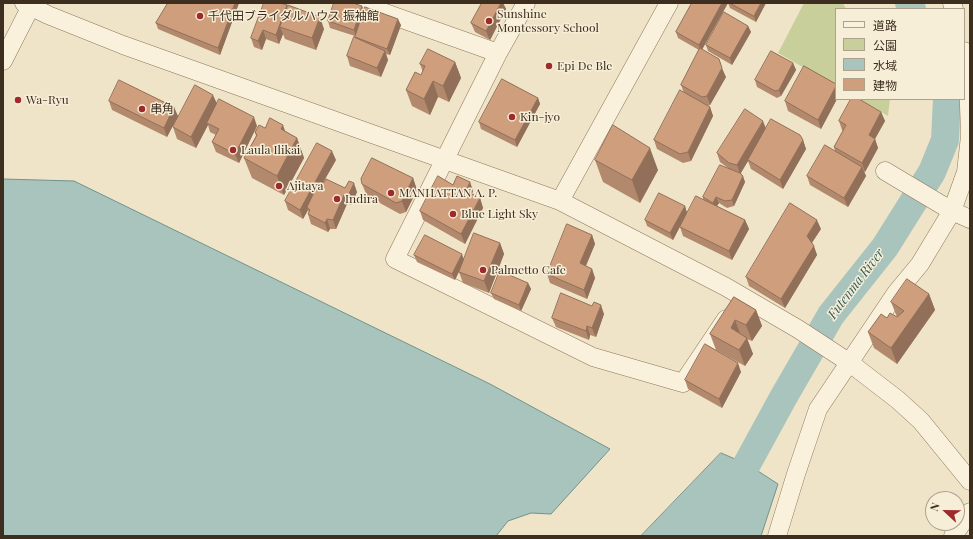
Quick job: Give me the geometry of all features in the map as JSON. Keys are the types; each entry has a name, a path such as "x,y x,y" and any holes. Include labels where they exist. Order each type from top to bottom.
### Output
{"street":[{"path":"357,3 398,10 498,52"},
{"path":"526,3 498,52 395,259 593,357 683,383 741,296"},
{"path":"560,201 669,3"},
{"path":"3,61 27,5 123,46 560,201 741,296 798,329 846,360 898,400 922,421 970,481"},
{"path":"777,536 818,410 846,360 896,293 920,264 946,208 966,172 970,135 968,78 965,58"},
{"path":"885,171 946,208 970,219"},
{"path":"953,536 970,512"}],"green space":[{"path":"804,3 843,3 846,8 835,8 835,85 778,53"},
{"path":"861,100 890,100 888,116"}],"water":[{"path":"3,179 74,181 490,384 610,449 551,514 531,513 508,521 496,536 3,536"},
{"path":"721,453 747,464 778,484 761,536 641,536"}],"building":[{"name":"千代田ブライダルハウス 振袖館","path":"168,3 235,3 218,48 156,23"},
{"path":"264,3 280,3 287,5 276,35 263,30 258,41 251,38"},
{"path":"334,3 353,3 362,6 354,30 328,21"},
{"path":"482,3 501,3 486,31 471,23"},
{"path":"692,3 722,3 699,45 676,32"},
{"path":"730,3 761,3 754,16"},
{"path":"288,5 320,17 312,38 280,27"},
{"path":"365,7 398,19 387,49 355,37"},
{"path":"724,12 748,26 730,58 706,45"},
{"path":"354,37 385,51 377,68 347,56"},
{"path":"700,48 719,59 722,68 707,96 702,97 681,85"},
{"path":"428,49 455,62 443,86 433,81 424,99 406,90 415,72 421,75 425,66 420,64"},
{"path":"771,51 793,63 779,90 775,91 755,80"},
{"path":"804,66 835,83 835,88 818,120 785,101"},
{"path":"502,79 538,98 515,140 479,122"},
{"path":"119,80 174,107 164,128 109,101"},
{"path":"195,85 213,95 191,137 173,127"},
{"path":"680,90 710,107 688,152 680,154 654,140"},
{"path":"219,99 254,117 235,154 212,142 219,129 207,123"},
{"path":"850,100 861,100 881,112 869,135 875,139 862,163 834,147 846,125 839,121"},
{"path":"745,109 763,121 737,165 729,163 717,153"},
{"path":"270,118 283,125 281,129 297,138 277,176 244,158 257,135 255,132 259,125 265,128"},
{"path":"771,119 800,135 803,140 780,180 748,160"},
{"path":"613,125 650,148 632,180 595,160"},
{"path":"317,143 332,151 300,210 285,201"},
{"path":"825,145 862,167 844,198 807,176"},
{"path":"372,158 413,178 402,201 396,203 362,184 361,179"},
{"path":"720,165 740,173 743,176 732,200 725,201 716,197 713,203 703,197"},
{"name":"Blue Light Sky","path":"438,176 453,185 457,176 470,182 466,191 480,198 461,234 420,211"},
{"path":"326,179 345,188 349,181 354,183 348,196 344,195 333,220 327,219 325,223 308,214 310,210 307,207 319,182 324,182"},
{"path":"659,193 685,206 670,233 645,220"},
{"path":"696,196 745,220 729,251 680,227"},
{"path":"790,203 817,220 807,236 814,246 781,299 746,277"},
{"path":"567,224 592,235 580,263 592,269 584,290 547,274"},
{"path":"474,233 500,243 484,281 459,272"},
{"path":"425,235 462,254 452,274 414,255"},
{"path":"500,271 528,283 519,305 491,293"},
{"path":"907,279 929,294 891,348 868,332 881,314 887,318 890,313 897,317 904,311 891,302"},
{"path":"561,293 592,306 594,302 601,305 592,328 587,326 586,331 552,318"},
{"path":"734,297 756,310 746,325 735,320 731,328 747,338 739,350 710,334"},
{"path":"705,344 738,363 719,399 685,380"}],"waterway":[{"name":"Futenma River","path":"909,3 912,8"},
{"name":"Futenma River","path":"747,464 831,315 885,247 932,172 945,140 947,100"}],"place":[{"name":"千代田ブライダルハウス 振袖館","path":"200,16"},
{"name":"Sunshine Montessory School","path":"489,21"},
{"name":"Epi De Ble","path":"549,66"},
{"name":"Wa-Ryu","path":"18,100"},
{"name":"串角","path":"142,109"},
{"name":"Kin-jyo","path":"512,117"},
{"name":"Laula Ilikai","path":"233,150"},
{"name":"Ajitaya","path":"279,186"},
{"name":"MANHATTAN A. P.","path":"391,193"},
{"name":"Indira","path":"337,199"},
{"name":"Blue Light Sky","path":"453,214"},
{"name":"Palmetto Cafe","path":"483,270"}]}
